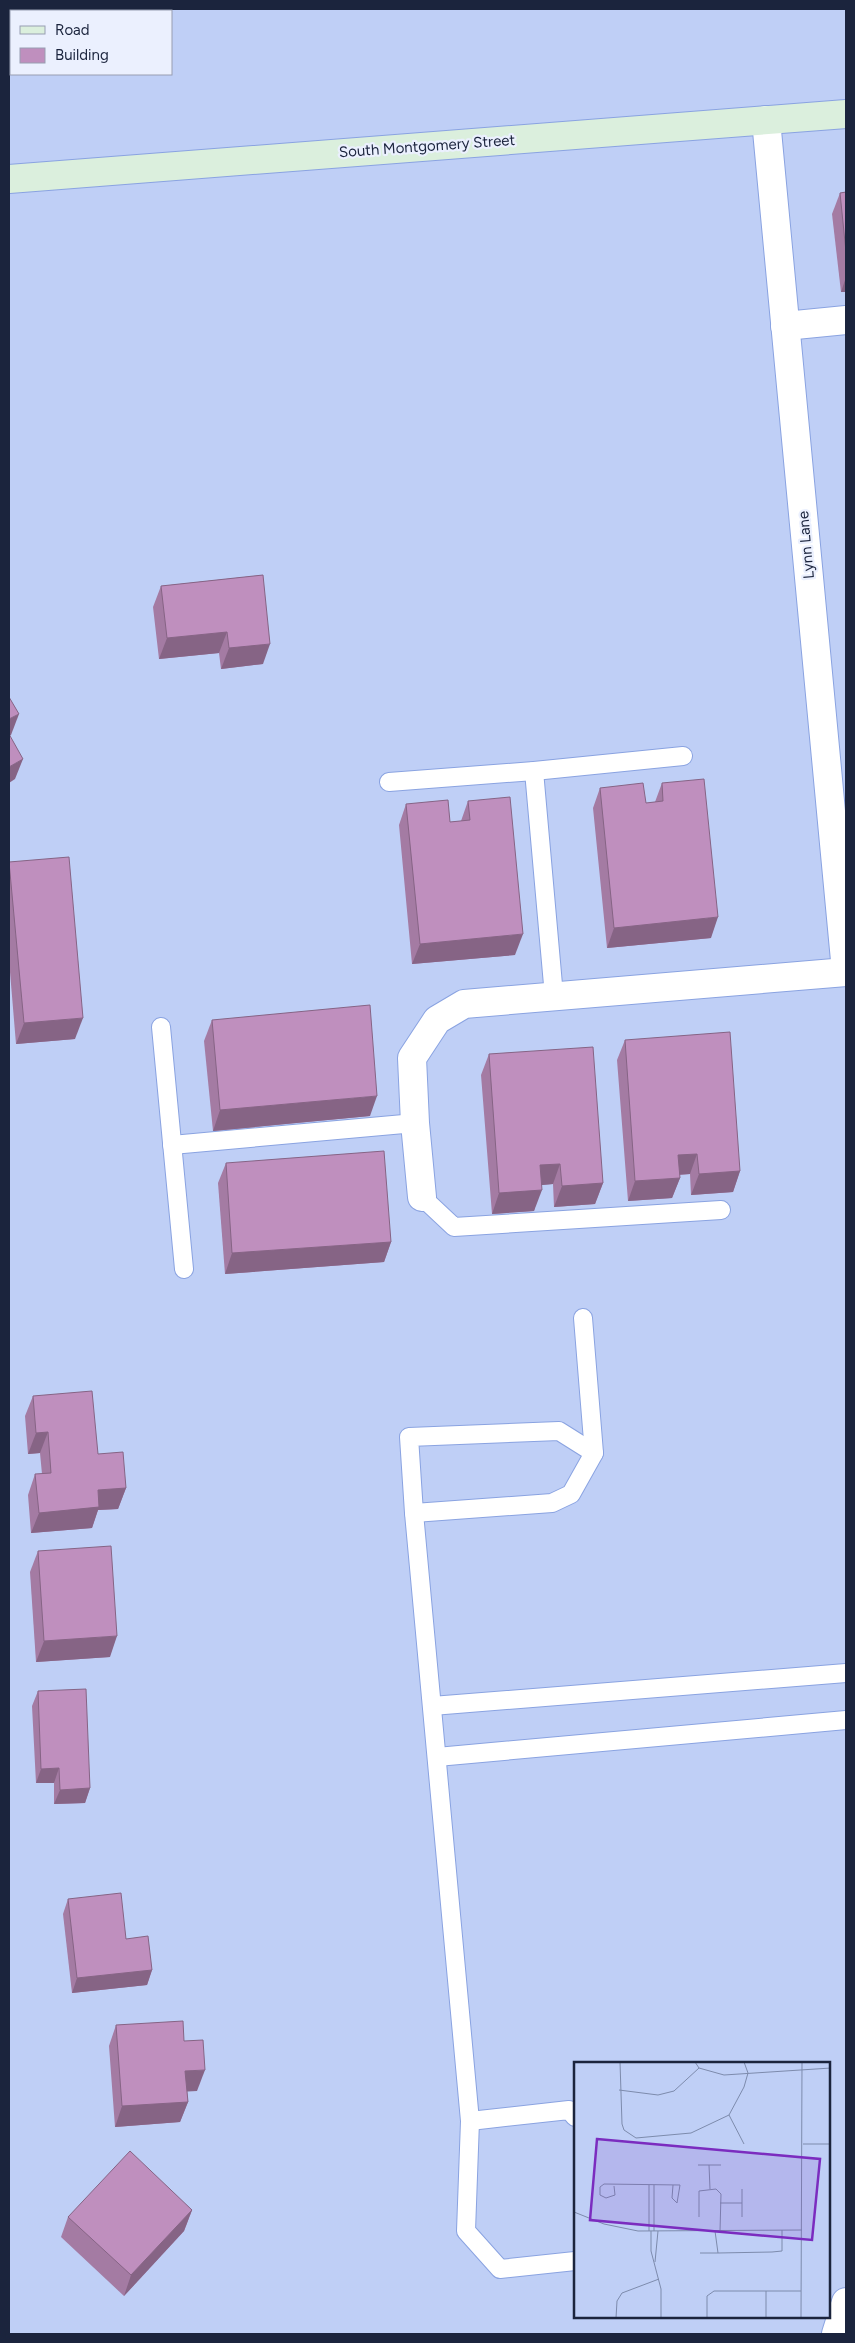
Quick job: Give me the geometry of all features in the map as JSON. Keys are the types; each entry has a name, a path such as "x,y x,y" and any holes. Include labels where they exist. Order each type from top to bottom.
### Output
{"street":[{"name":"South Montgomery Street","path":"9,179 846,114"},
{"name":"Lynn Lane","path":"766,120 846,971"},
{"path":"785,326 846,320"},
{"path":"422,1197 415,1123 412,1058 437,1020 464,1004 846,971"},
{"path":"836,2334 846,2302"}],"lane":[{"path":"388,782 534,771 683,756"},
{"path":"534,771 554,996"},
{"path":"161,1026 184,1269"},
{"path":"172,1145 415,1123"},
{"path":"422,1197 454,1227 721,1210"},
{"path":"414,1514 552,1503 571,1494 594,1453 583,1318"},
{"path":"574,2261 500,2269 466,2231 470,2121 414,1514 409,1436 559,1431 594,1453"},
{"path":"432,1706 846,1673"},
{"path":"437,1757 846,1720"},
{"path":"470,2121 569,2110 574,2116"}],"building":[{"path":"9,9 22,9 10,10 9,46"},
{"path":"846,192 846,252 840,193"},
{"path":"263,575 270,644 229,648 227,632 167,638 161,586"},
{"path":"9,697 19,714 9,719"},
{"path":"9,734 23,759 9,767"},
{"path":"704,779 718,917 614,928 600,788 643,783 646,803 663,801 662,783"},
{"path":"510,797 523,934 420,944 406,804 448,800 450,822 470,820 468,801"},
{"path":"69,857 83,1018 24,1023 9,862"},
{"path":"370,1005 377,1096 220,1110 212,1020"},
{"path":"730,1032 740,1171 699,1174 697,1154 678,1155 680,1178 635,1181 625,1040"},
{"path":"593,1047 603,1183 562,1186 560,1164 540,1165 542,1190 499,1193 489,1054"},
{"path":"384,1151 391,1242 232,1253 226,1163"},
{"path":"92,1391 98,1454 123,1452 126,1488 98,1490 99,1507 39,1513 35,1474 51,1473 48,1432 36,1433 33,1396"},
{"path":"111,1546 117,1636 44,1641 38,1551"},
{"path":"86,1689 90,1788 60,1790 59,1768 41,1769 38,1691"},
{"path":"121,1893 126,1939 148,1936 152,1970 77,1978 68,1899"},
{"path":"183,2021 184,2041 203,2040 205,2070 185,2071 188,2102 122,2106 116,2025"},
{"path":"130,2151 192,2210 131,2275 68,2217"}]}
